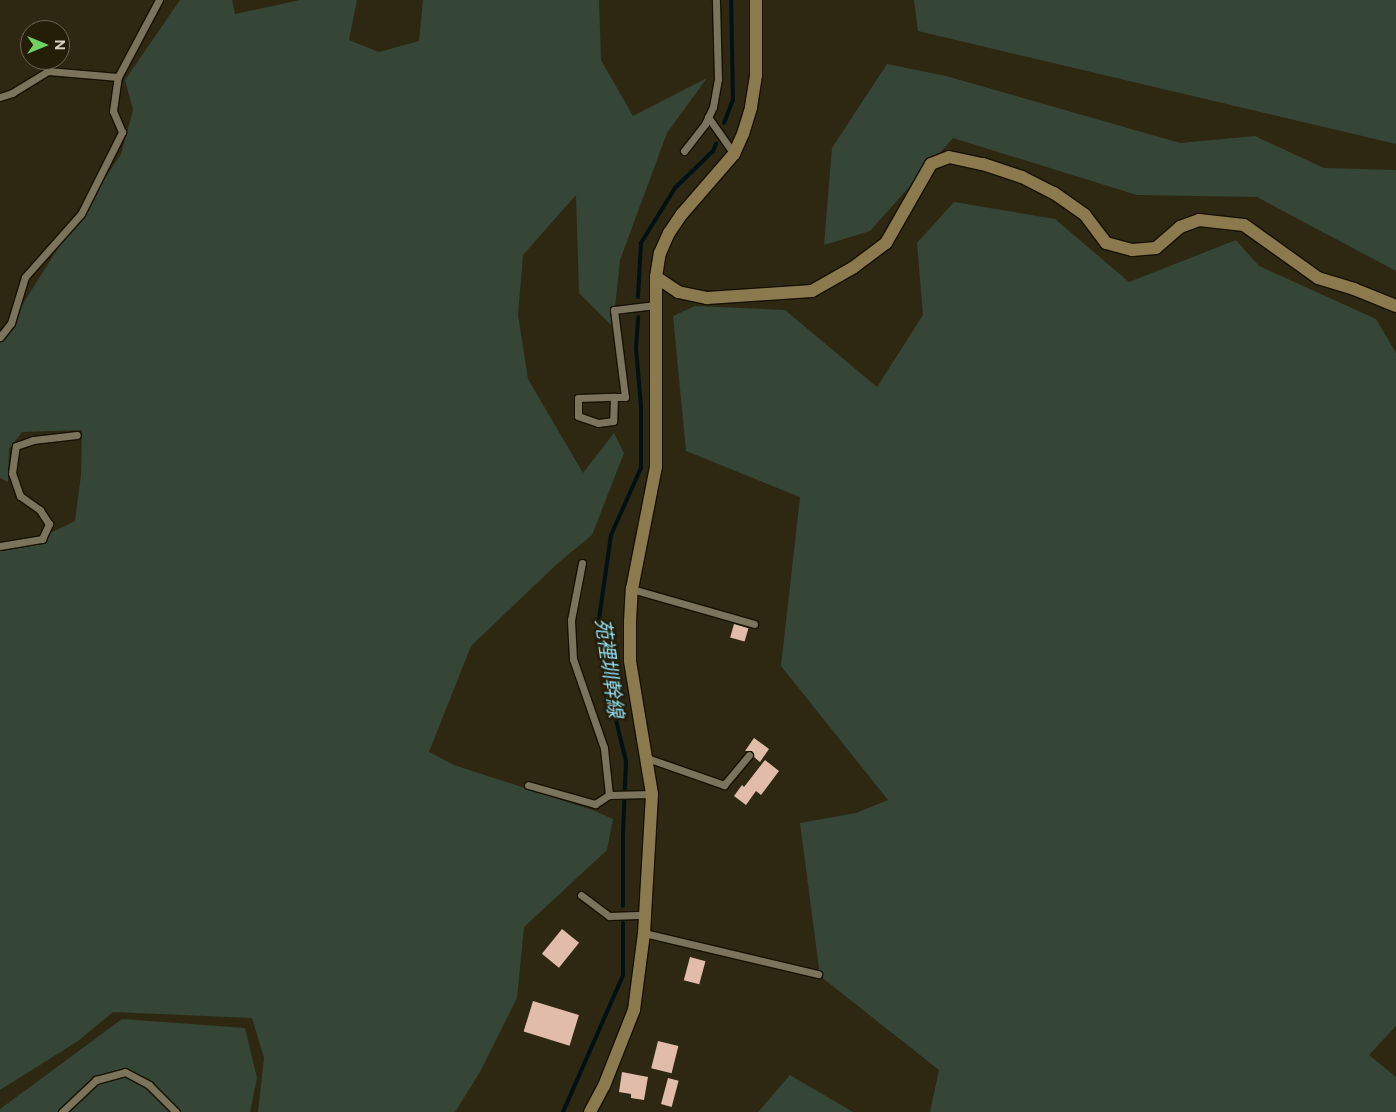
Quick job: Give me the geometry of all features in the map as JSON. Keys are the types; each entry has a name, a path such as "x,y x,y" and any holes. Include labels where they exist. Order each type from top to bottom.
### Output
{"street":[{"path":"590,1112 618,1054 634,1010 644,933 652,794 630,662 632,589 656,467 656,277 660,253 669,234 682,214 734,154 752,106 756,75 756,0"},
{"path":"656,277 678,292 707,298 812,291 854,268 886,243 931,164 949,157 983,164 1022,177 1054,193 1086,215 1106,243 1132,250 1156,248 1180,227 1199,220 1244,225 1318,278 1354,289 1396,306"}],"lane":[{"path":"0,337 10,323 26,276 81,214 122,132 113,111 118,77 159,0"},
{"path":"684,151 713,107 718,79 716,0"},
{"path":"0,97 12,93 48,71 118,77"},
{"path":"708,117 734,154"},
{"path":"614,397 614,421 598,423 578,416 578,398 614,397 625,397 614,310 656,305"},
{"path":"0,546 42,539 49,524 40,510 20,496 12,473 16,446 33,440 77,435"},
{"path":"582,563 571,620 573,659 604,748 609,795"},
{"path":"632,589 754,624"},
{"path":"647,758 724,785 749,755"},
{"path":"528,785 595,804 609,795 652,794"},
{"path":"581,895 609,916 644,915"},
{"path":"644,933 818,974"},
{"path":"62,1112 96,1080 114,1073 125,1072 149,1085 176,1112"}],"green space":[{"path":"180,0 232,0 235,14 300,0 357,0 349,40 379,52 419,41 423,0 599,0 601,60 633,116 707,78 667,133 620,260 613,327 579,293 576,195 523,255 518,315 528,379 583,473 614,433 624,453 592,535 557,564 471,646 429,752 454,765 595,811 613,819 607,850 524,927 517,998 480,1072 455,1112 258,1112 264,1058 252,1018 113,1012 78,1041 0,1090 0,547 42,537 75,521 81,475 82,430 22,432 9,449 8,482 0,478 0,340 121,154 133,110 125,80"},
{"path":"914,0 1396,0 1396,144 918,31"},
{"path":"887,64 946,76 1180,143 1255,136 1324,168 1396,170 1396,271 1257,197 1137,195 953,138 870,231 824,245 832,148"},
{"path":"954,202 1055,219 1129,282 1236,240 1259,266 1376,319 1396,353 1396,1026 1369,1055 1396,1077 1396,1112 930,1112 939,1070 820,976 800,823 856,813 888,800 781,666 800,497 686,451 673,316 695,306 785,310 877,387 923,315 917,243"},
{"path":"122,1019 245,1028 257,1078 250,1112 0,1112 0,1109"},
{"path":"790,1075 853,1112 758,1112"}],"building":[{"path":"734,624 748,628 745,642 730,637"},
{"path":"754,738 769,749 760,762 754,757 752,751 745,751"},
{"path":"765,760 779,771 761,795 756,791 746,805 734,796 742,785 744,787"},
{"path":"562,929 579,943 559,968 542,954"},
{"path":"690,957 705,961 699,984 684,980"},
{"path":"533,1001 579,1015 570,1046 524,1032"},
{"path":"658,1041 678,1046 672,1073 651,1068"},
{"path":"622,1072 648,1077 644,1100 631,1098 631,1094 619,1092"},
{"path":"668,1078 679,1081 672,1107 661,1104"}],"waterway":[{"name":"苑裡圳幹線","path":"724,123 733,100 731,0"},
{"name":"苑裡圳幹線","path":"638,297 641,243 675,188 713,151 716,144"},
{"name":"苑裡圳幹線","path":"623,906 623,833 626,761 613,708 599,619 611,535 641,468 641,406 636,348 638,317"},
{"name":"苑裡圳幹線","path":"563,1112 623,975 623,923"}]}
